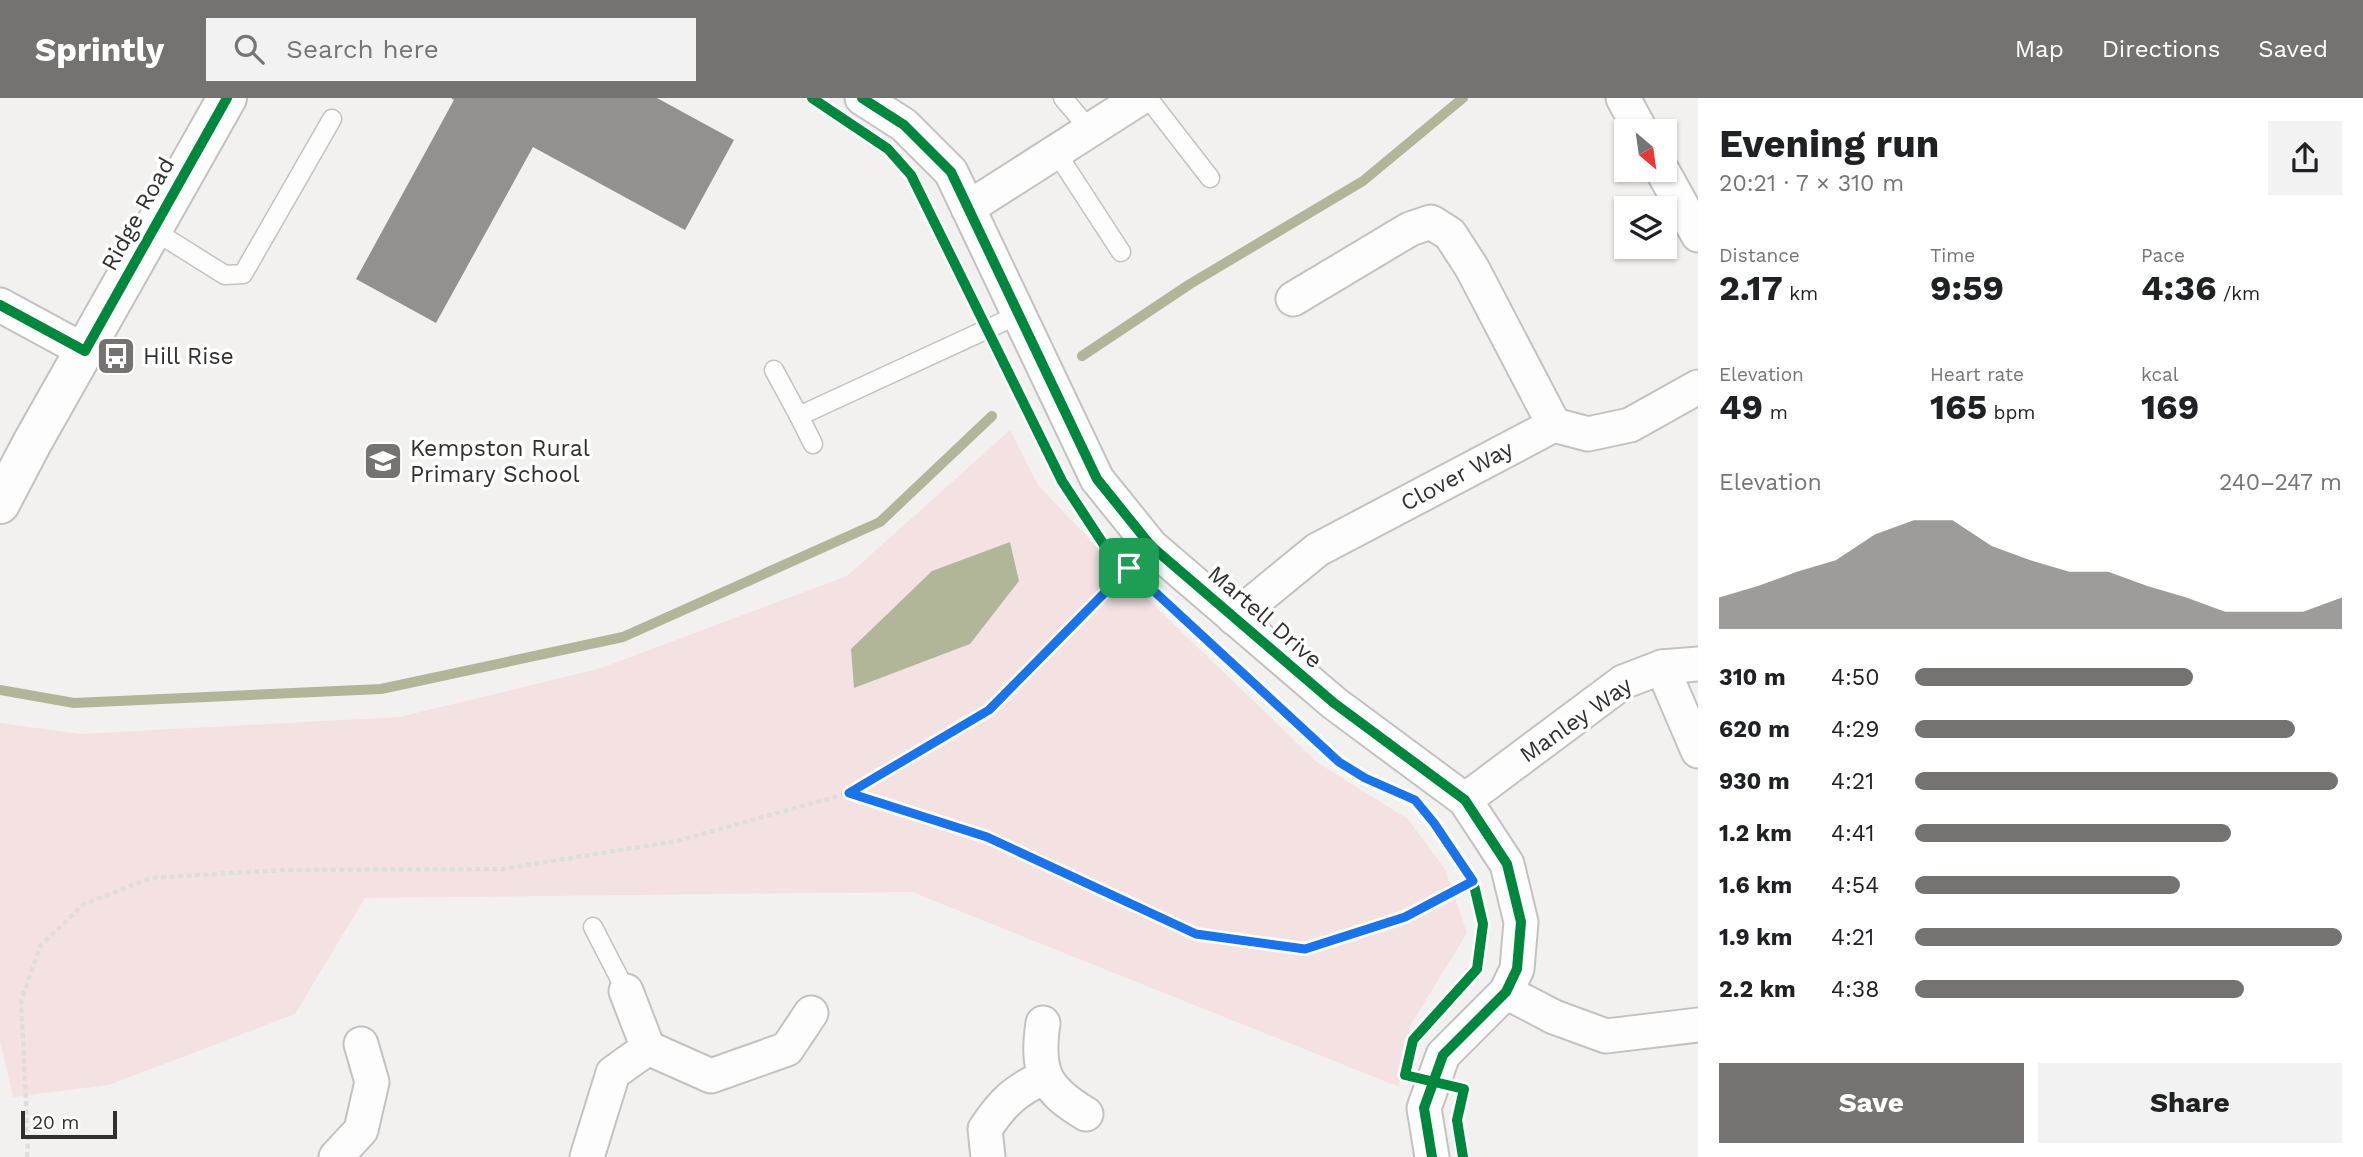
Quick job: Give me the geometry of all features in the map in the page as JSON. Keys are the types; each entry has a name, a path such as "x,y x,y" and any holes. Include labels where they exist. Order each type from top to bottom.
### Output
{"street":[{"name":"Ridge Road","path":"0,504 227,98"},
{"name":"Martell Drive","path":"862,98 904,125 951,172 1097,479 1151,546 1334,703 1465,800 1507,864 1521,922 1517,969 1506,992 1443,1055 1424,1108 1432,1157"},
{"path":"968,208 1140,98"},
{"path":"1623,98 1634,119"},
{"path":"1669,182 1698,235"},
{"path":"1293,299 1410,229 1431,222 1450,234 1472,268 1554,425 1588,434 1630,425 1698,387"},
{"path":"0,305 85,351"},
{"name":"Clover Way","path":"1234,618 1317,550 1554,425"},
{"name":"Manley Way","path":"1465,800 1623,682 1662,667 1698,664"},
{"path":"1662,667 1698,751"},
{"path":"626,991 648,1048 711,1076 787,1049 811,1013"},
{"path":"1506,992 1554,1017 1606,1036 1698,1025"},
{"path":"1044,1023 1040,1049 1044,1077 1062,1100 1086,1114"},
{"path":"336,1157 361,1130 372,1082 361,1044"},
{"path":"587,1157 613,1073 648,1048"},
{"path":"988,1157 985,1129 1002,1103 1022,1088 1044,1077"}],"lane":[{"path":"1063,98 1090,130"},
{"path":"1148,98 1210,178"},
{"path":"153,230 225,275 243,274 332,119"},
{"path":"1056,152 1121,252"},
{"path":"799,416 1020,314"},
{"path":"774,370 813,444"},
{"path":"593,927 626,991"}],"path":[{"path":"27,1157 21,1000 41,945 84,904 150,878 282,870 502,869 677,841 849,793 989,710 1125,564 1139,578"},
{"path":"849,793 987,837 1196,934 1305,949 1405,917 1474,887 1465,870"}],"shaded area":[{"path":"1010,430 1038,485 1135,587 1318,763 1408,819 1445,869 1467,933 1410,1026 1399,1087 912,892 365,898 295,1014 109,1085 13,1097 0,1041 0,723 80,734 399,717 598,669 847,576"},
{"path":"1010,542 1019,581 970,644 854,688 851,649 932,571"}],"building":[{"path":"451,98 657,98 734,140 685,230 533,147 436,323 356,279 454,100"}],"waterway":[{"path":"1082,356 1190,284 1363,181 1463,98"},
{"path":"0,690 74,703 381,689 623,637 880,522 992,416"}],"cycle path":[{"path":"0,305 85,351 227,98"},
{"path":"812,98 888,149 911,175 1062,481 1104,545 1339,762 1365,778 1414,800 1434,823 1473,881 1483,924 1477,969 1413,1040 1405,1075 1464,1089 1457,1120 1463,1157"},
{"path":"862,98 904,125 951,172 1097,479 1151,546 1334,703 1465,800 1507,864 1521,922 1517,969 1506,992 1443,1055 1424,1108 1432,1157"}],"place":[{"name":"Hill Rise","path":"116,356"},
{"name":"Kempston Rural Primary School","path":"383,461"}],"route":[{"path":"1129,568 1339,762 1365,778 1415,800 1473,881 1405,917 1305,949 1196,934 987,837 849,793 989,710 1129,568"}]}
